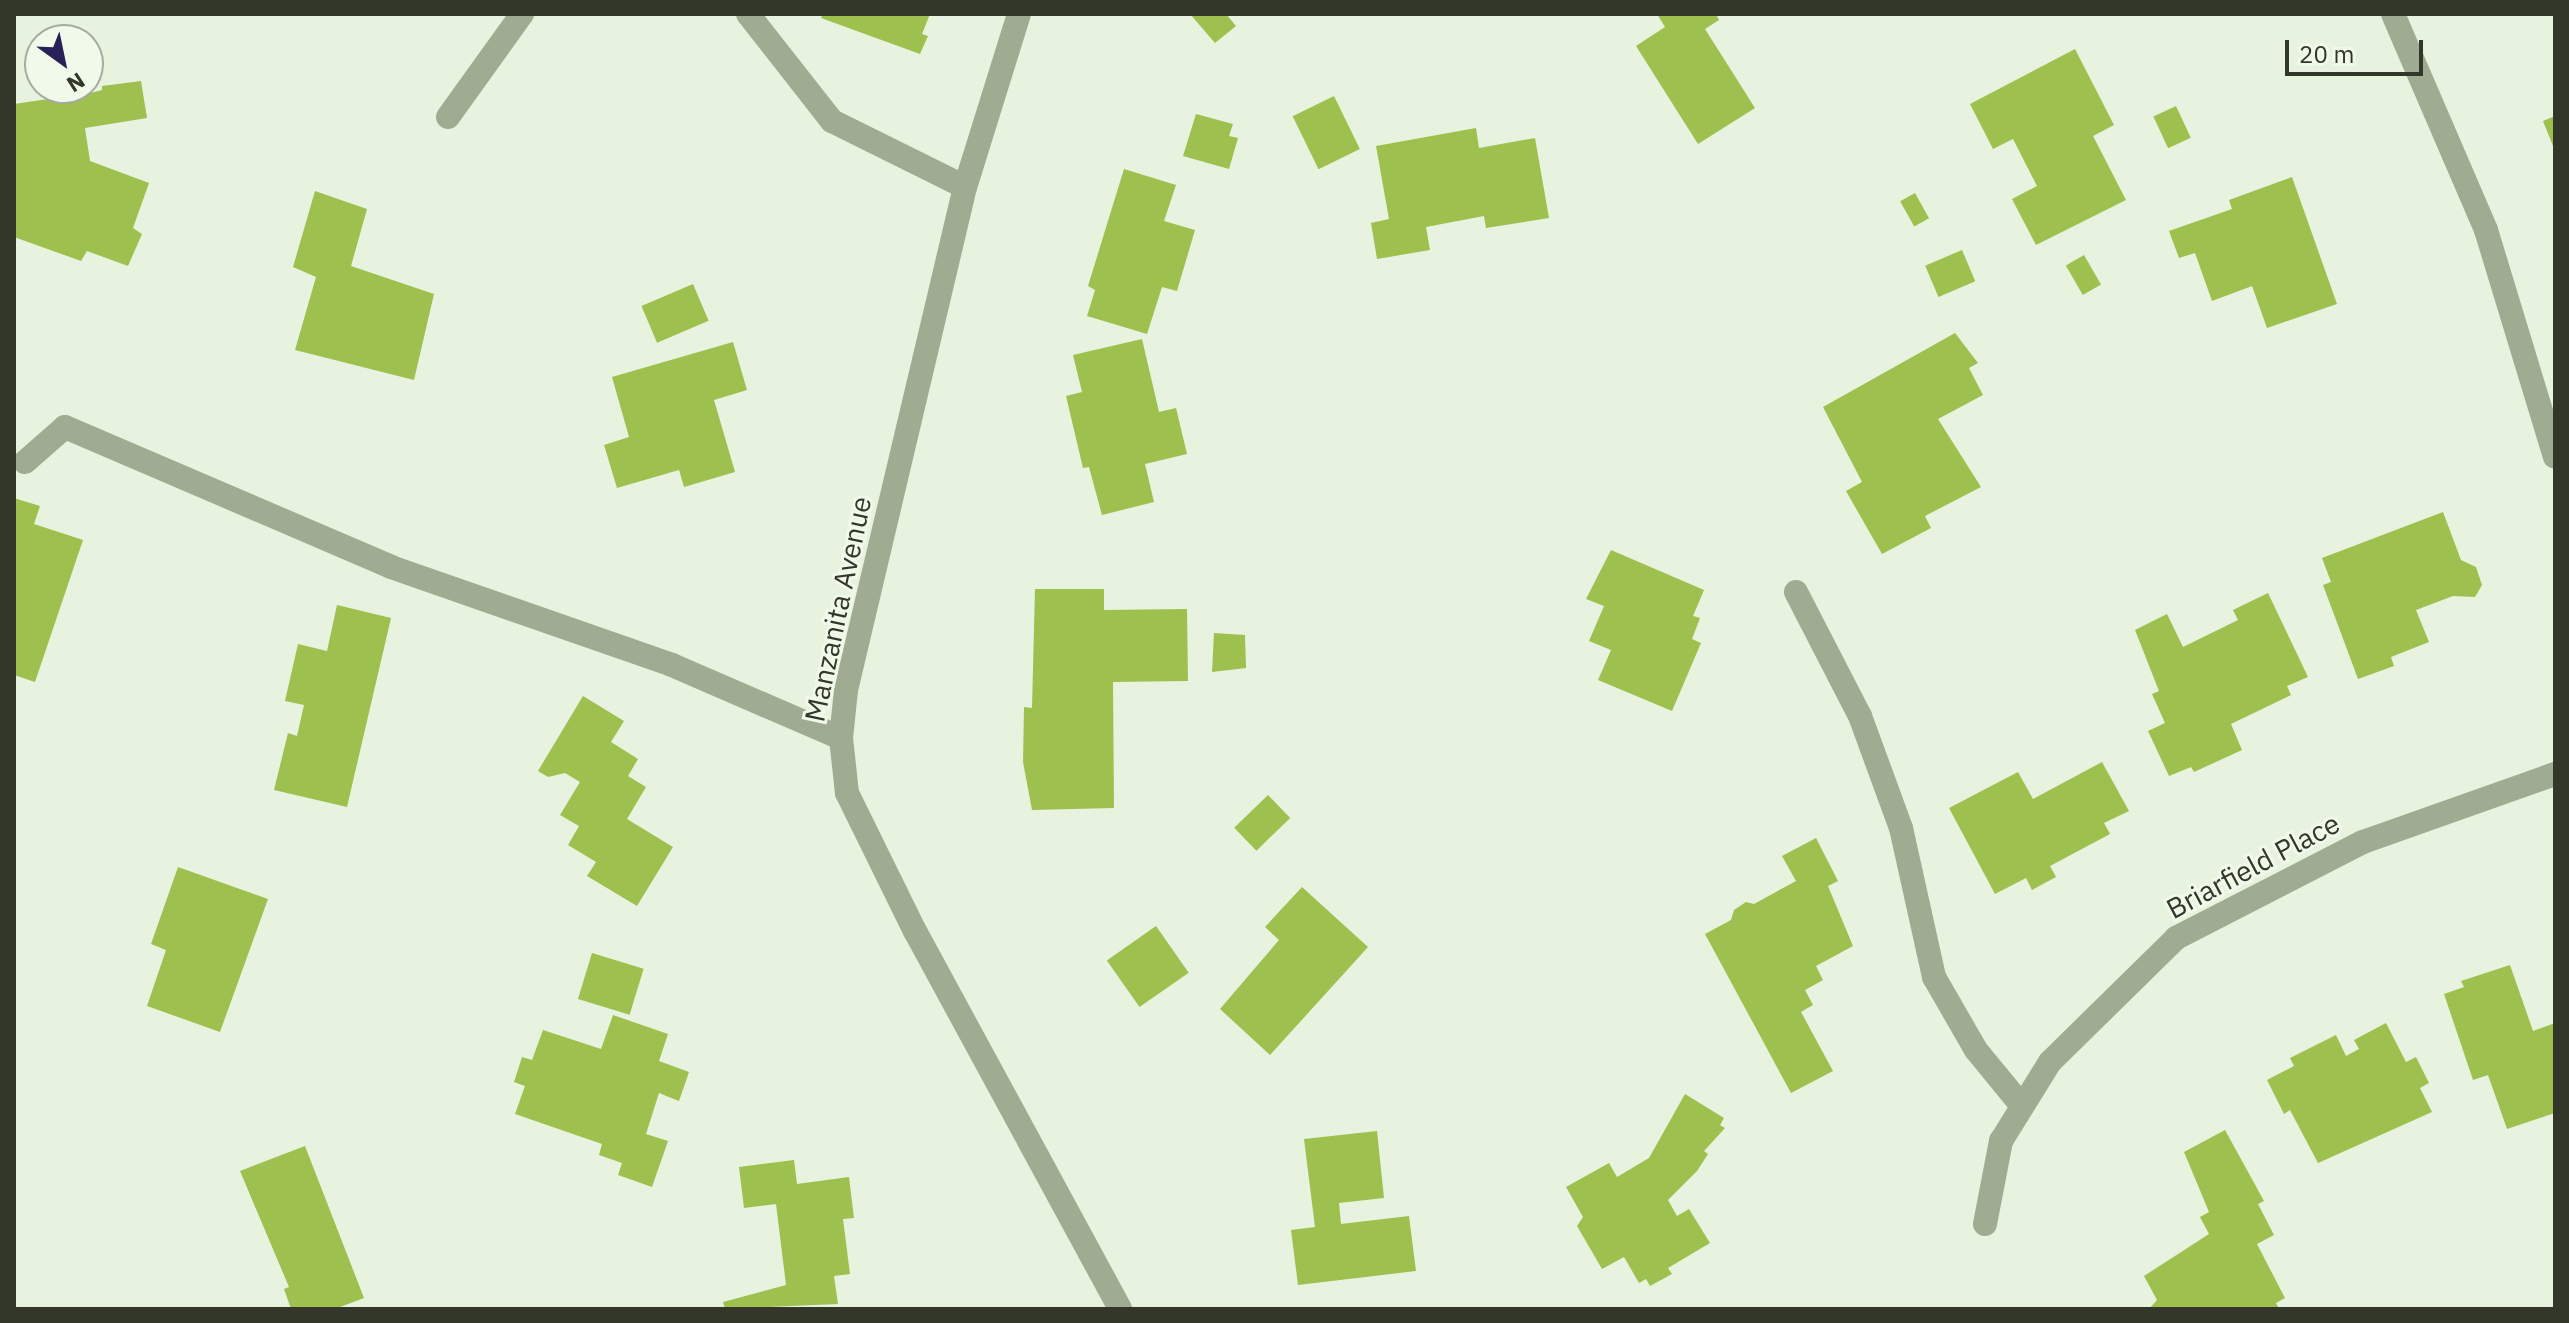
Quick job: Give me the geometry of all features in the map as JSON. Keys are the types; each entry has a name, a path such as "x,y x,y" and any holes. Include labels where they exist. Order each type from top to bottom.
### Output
{"street":[{"path":"448,117 522,14"},
{"path":"748,14 832,121 965,187"},
{"name":"Manzanita Avenue","path":"1019,14 965,187 846,690 841,738 847,793 915,931 1120,1309"},
{"path":"2393,14 2486,230 2555,457"},
{"path":"25,462 65,427 391,567 672,665 841,738"},
{"path":"1796,592 1860,716 1901,828 1934,977 1976,1050 2022,1106"},
{"name":"Briarfield Place","path":"1985,1224 2001,1141 2050,1062 2176,938 2363,842 2555,774"}],"building":[{"path":"823,14 930,14 922,34 928,36 920,54 821,18"},
{"path":"1190,14 1226,14 1236,26 1215,43"},
{"path":"1657,14 1716,14 1719,20 1705,29 1755,108 1698,144 1636,46 1665,27"},
{"path":"2075,49 2114,125 2093,136 2126,200 2036,245 2012,199 2037,186 2013,139 1993,149 1970,104"},
{"path":"141,81 147,118 85,128 90,161 149,183 133,228 142,234 128,266 87,251 81,261 14,237 14,104 104,104 104,86"},
{"path":"1334,96 1360,149 1319,169 1293,116"},
{"path":"2176,106 2191,138 2168,148 2153,117"},
{"path":"1196,114 1233,124 1229,136 1238,138 1229,169 1183,156"},
{"path":"2555,116 2555,151 2543,121"},
{"path":"1476,128 1479,148 1535,138 1549,218 1486,228 1484,216 1426,227 1430,250 1377,259 1371,223 1389,219 1376,146"},
{"path":"1124,169 1176,185 1164,221 1195,230 1177,291 1162,287 1147,334 1087,316 1095,290 1088,286"},
{"path":"2292,177 2337,304 2267,328 2252,286 2212,301 2195,253 2179,258 2169,231 2232,209 2229,200"},
{"path":"315,191 367,209 351,266 434,294 414,380 295,350 316,277 293,267"},
{"path":"1915,193 1929,218 1914,227 1900,201"},
{"path":"1962,250 1975,281 1938,297 1925,266"},
{"path":"2084,255 2101,284 2083,295 2066,266"},
{"path":"693,284 709,321 657,343 641,306"},
{"path":"1955,333 1978,363 1969,368 1983,395 1938,419 1981,487 1925,516 1931,528 1882,554 1846,491 1862,482 1823,407"},
{"path":"1142,339 1159,412 1176,408 1187,454 1145,464 1154,502 1102,515 1089,467 1083,468 1066,396 1082,392 1073,355"},
{"path":"733,342 747,390 714,400 735,472 684,487 679,470 617,488 604,445 629,437 612,377"},
{"path":"14,498 40,506 34,524 83,540 35,682 14,675"},
{"path":"2443,512 2461,560 2476,567 2482,585 2475,597 2453,596 2416,610 2429,642 2391,657 2394,666 2358,679 2323,585 2331,582 2322,558"},
{"path":"1611,550 1704,590 1693,616 1700,618 1692,639 1701,643 1672,711 1598,680 1611,650 1589,641 1604,606 1586,599"},
{"path":"1035,589 1104,589 1104,610 1187,609 1188,681 1113,682 1114,808 1032,810 1023,762 1024,707 1032,708"},
{"path":"2268,593 2308,677 2287,686 2291,695 2231,724 2242,750 2194,772 2191,767 2169,776 2148,731 2165,723 2152,694 2159,691 2135,630 2167,614 2183,647 2238,620 2233,610"},
{"path":"337,605 391,618 347,807 274,790 288,733 297,736 304,705 285,701 298,644 327,651"},
{"path":"1214,633 1245,635 1246,668 1212,672"},
{"path":"583,696 624,721 611,742 638,759 628,776 646,787 627,819 673,847 637,906 587,876 596,862 568,845 579,826 560,815 580,782 565,773 548,777 538,771"},
{"path":"2102,762 2129,811 2104,823 2110,834 2050,866 2056,877 2032,890 2026,878 1995,894 1949,808 2018,772 2033,799"},
{"path":"1268,795 1290,818 1256,851 1234,828"},
{"path":"1816,838 1838,881 1828,886 1853,946 1816,966 1823,980 1805,990 1813,1005 1801,1012 1833,1071 1791,1093 1705,934 1731,920 1734,910 1746,902 1754,904 1796,881 1782,856"},
{"path":"178,867 268,899 220,1032 147,1006 166,950 151,944"},
{"path":"1302,887 1368,947 1270,1055 1220,1009 1279,940 1265,927"},
{"path":"1156,926 1189,973 1140,1007 1107,960"},
{"path":"592,953 644,969 630,1015 578,999"},
{"path":"2510,965 2533,1031 2555,1023 2555,1113 2507,1129 2488,1075 2473,1080 2444,994 2464,987 2461,981"},
{"path":"613,1015 668,1034 659,1061 689,1072 679,1101 659,1093 646,1134 668,1141 652,1187 618,1175 622,1163 599,1155 602,1144 515,1114 525,1086 514,1082 522,1057 532,1060 543,1030 601,1049"},
{"path":"2386,1023 2406,1062 2416,1057 2429,1083 2420,1088 2432,1112 2318,1163 2290,1110 2284,1114 2267,1080 2294,1066 2290,1058 2336,1035 2346,1056 2359,1049 2354,1040"},
{"path":"1685,1094 1724,1118 1720,1125 1725,1128 1704,1151 1708,1154 1697,1171 1668,1200 1677,1216 1689,1209 1710,1243 1668,1268 1672,1274 1650,1286 1646,1279 1639,1283 1624,1257 1602,1269 1577,1226 1583,1217 1566,1187 1609,1163 1617,1177 1649,1158"},
{"path":"2225,1130 2264,1201 2258,1204 2274,1235 2257,1244 2285,1298 2276,1303 2279,1309 2149,1309 2157,1300 2144,1276 2209,1234 2200,1217 2209,1212 2184,1152"},
{"path":"1377,1131 1384,1198 1339,1203 1341,1224 1409,1216 1416,1271 1298,1285 1291,1230 1315,1227 1304,1139"},
{"path":"305,1146 364,1298 335,1309 291,1309 284,1289 289,1287 240,1171"},
{"path":"794,1160 797,1184 849,1177 854,1218 843,1219 850,1274 834,1276 838,1304 725,1309 723,1302 786,1285 776,1204 744,1208 739,1167"}]}
